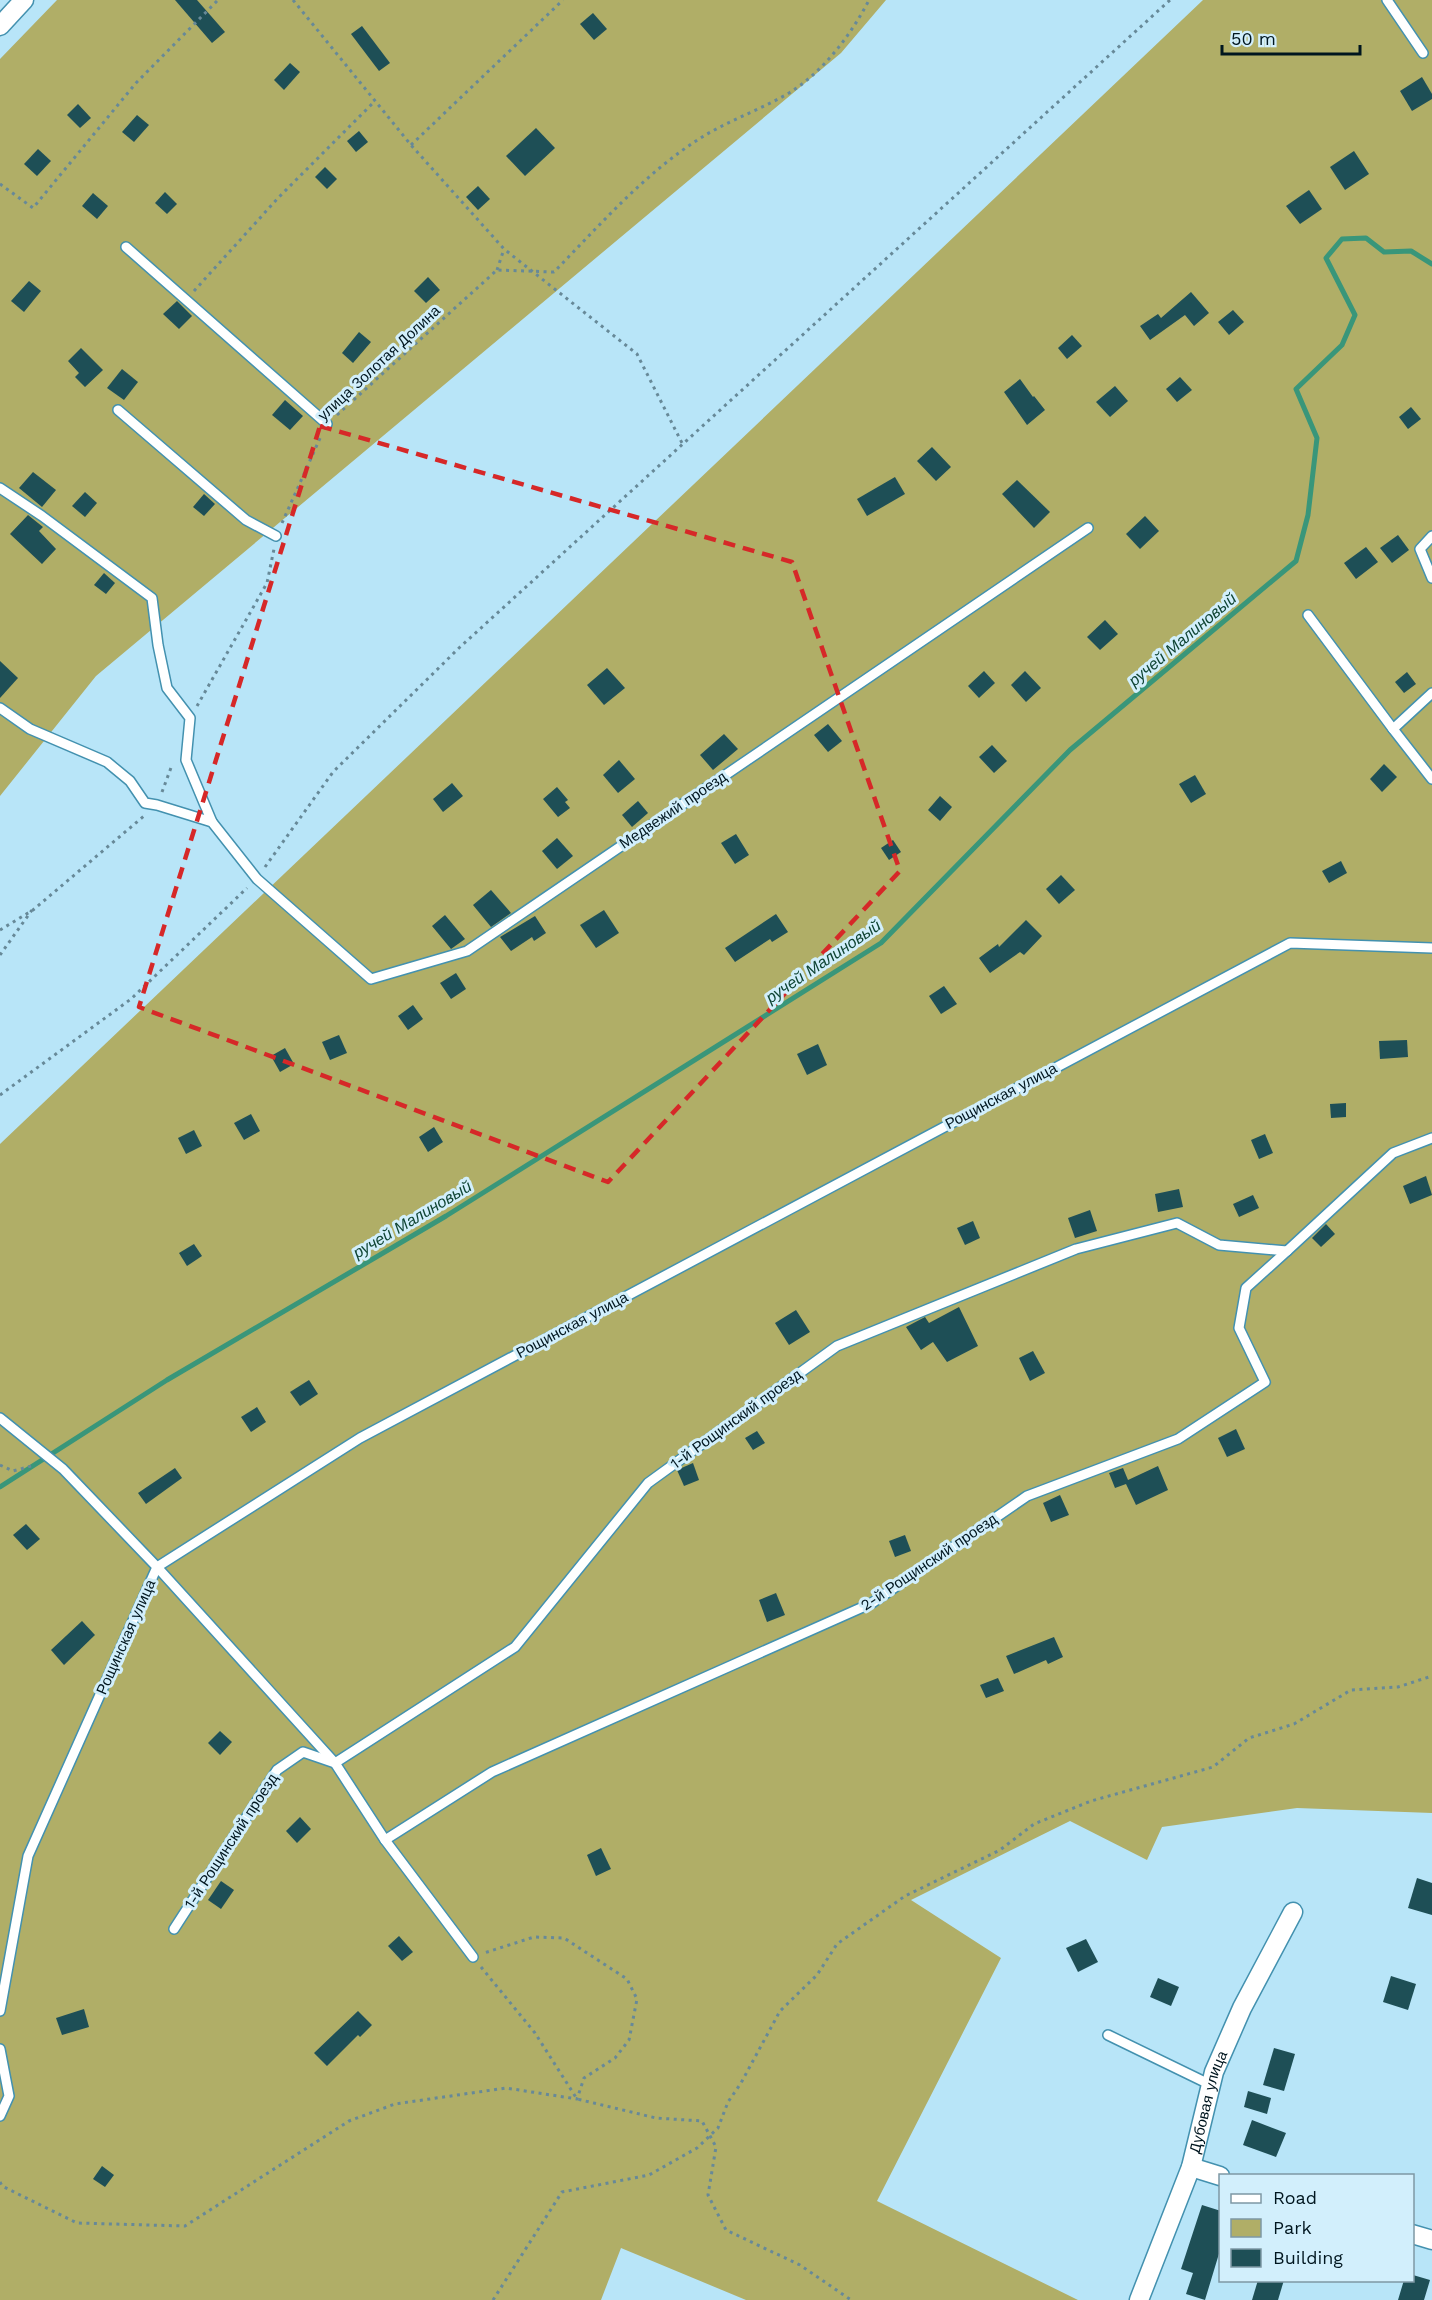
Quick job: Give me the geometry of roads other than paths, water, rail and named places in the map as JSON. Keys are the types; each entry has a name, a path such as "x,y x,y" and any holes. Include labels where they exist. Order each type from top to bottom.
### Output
{"street":[{"path":"0,26 24,0"},
{"name":"Дубовая улица","path":"1139,2300 1191,2167 1215,2072 1242,2008 1293,1912"},
{"path":"1191,2167 1219,2175"},
{"path":"1414,2234 1432,2240"}],"lane":[{"path":"1387,0 1424,53"},
{"path":"126,246 327,424"},
{"path":"118,410 246,520 276,536"},
{"path":"0,488 42,516 152,598 158,645 167,688 190,718 186,760 212,822"},
{"name":"Медвежий проезд","path":"212,822 257,879 371,979 467,951 1088,528"},
{"path":"1432,536 1420,549 1432,578"},
{"path":"1308,615 1432,779"},
{"path":"1392,729 1432,693"},
{"path":"0,708 30,729 107,762 130,781 145,803 212,822"},
{"name":"Рощинская улица","path":"0,2011 28,1856 158,1567 360,1438 1290,943 1432,948"},
{"path":"1287,1251 1393,1153 1432,1138"},
{"name":"1-й Рощинский проезд","path":"174,1929 277,1770 303,1752 335,1763 515,1647 648,1483 837,1346 1076,1249 1177,1223 1219,1245 1287,1251"},
{"name":"2-й Рощинский проезд","path":"385,1840 492,1772 872,1603 1027,1496 1178,1439 1265,1382 1239,1328 1246,1288 1287,1251"},
{"path":"0,1418 63,1469 158,1567 335,1763 385,1840 473,1957"},
{"path":"1108,2036 1211,2085"},
{"path":"0,2049 9,2096 0,2116"}],"waterway":[{"name":"ручей Малиновый","path":"0,1487 167,1380 446,1216 881,943 1070,750 1296,561 1308,515 1317,438 1296,389 1342,345 1355,315 1326,258 1342,239 1366,238 1384,252 1411,251 1432,264"}]}
